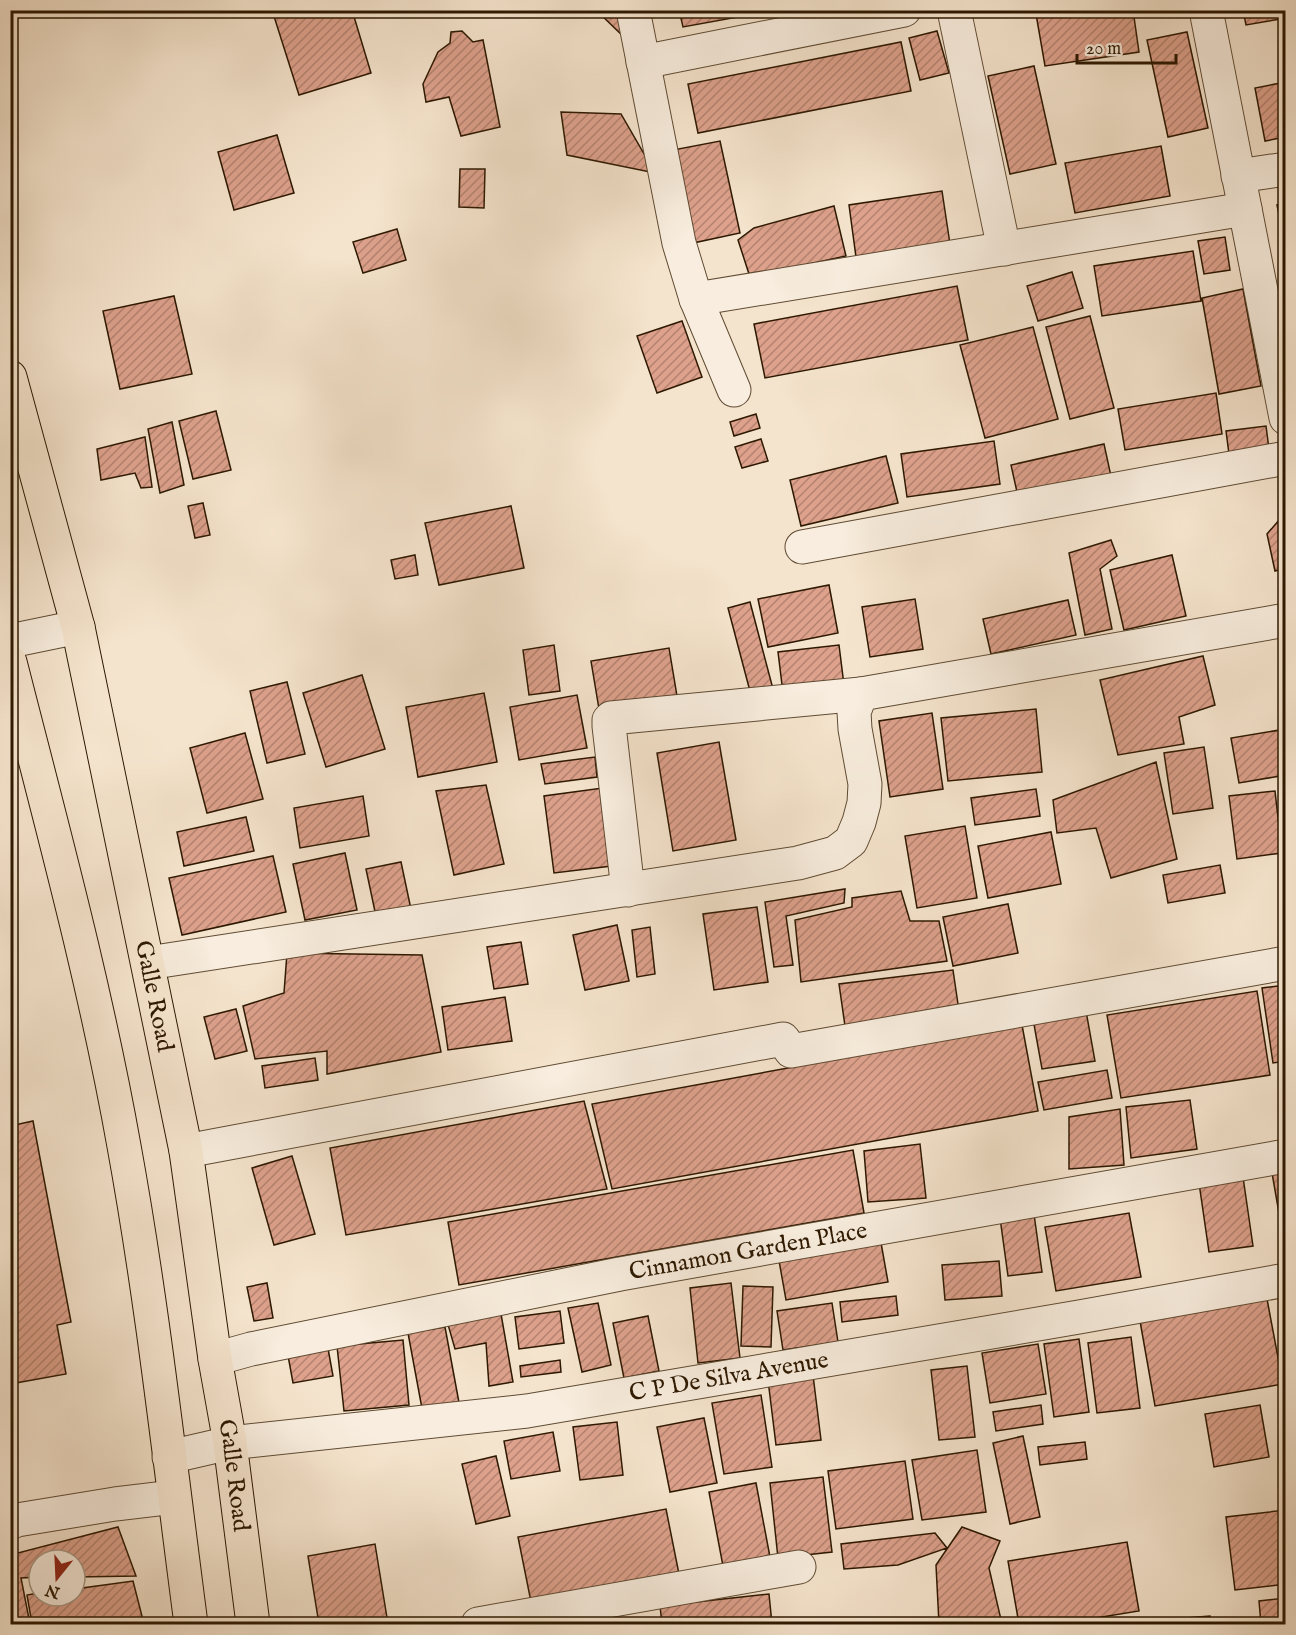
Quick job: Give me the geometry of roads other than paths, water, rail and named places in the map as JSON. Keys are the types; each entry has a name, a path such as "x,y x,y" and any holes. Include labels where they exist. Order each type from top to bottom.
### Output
{"highway":[{"name":"Galle Road","path":"10,378 78,627 186,1152 215,1359 230,1443 253,1624"},
{"path":"10,662 87,961 125,1147 157,1352 191,1624"}],"street":[{"path":"633,10 679,243 696,299 734,390"},
{"path":"643,62 904,10"},
{"path":"954,10 1004,249"},
{"path":"1206,10 1286,418"},
{"path":"1238,176 1286,169"},
{"path":"696,299 1245,209"},
{"path":"802,547 1286,458"},
{"path":"628,890 609,726 611,718 861,694 1286,620"},
{"path":"10,642 78,627"},
{"path":"148,963 798,863 836,853 851,842 864,803 865,784 854,712 861,694"},
{"path":"186,1152 783,1040 791,1051 1286,963"},
{"name":"Cinnamon Garden Place","path":"215,1359 251,1349 620,1274 1286,1156"},
{"name":"C P De Silva Avenue","path":"169,1457 230,1443 526,1411 1286,1280"},
{"path":"10,1523 39,1516 174,1497"},
{"path":"478,1624 799,1567"}]}
